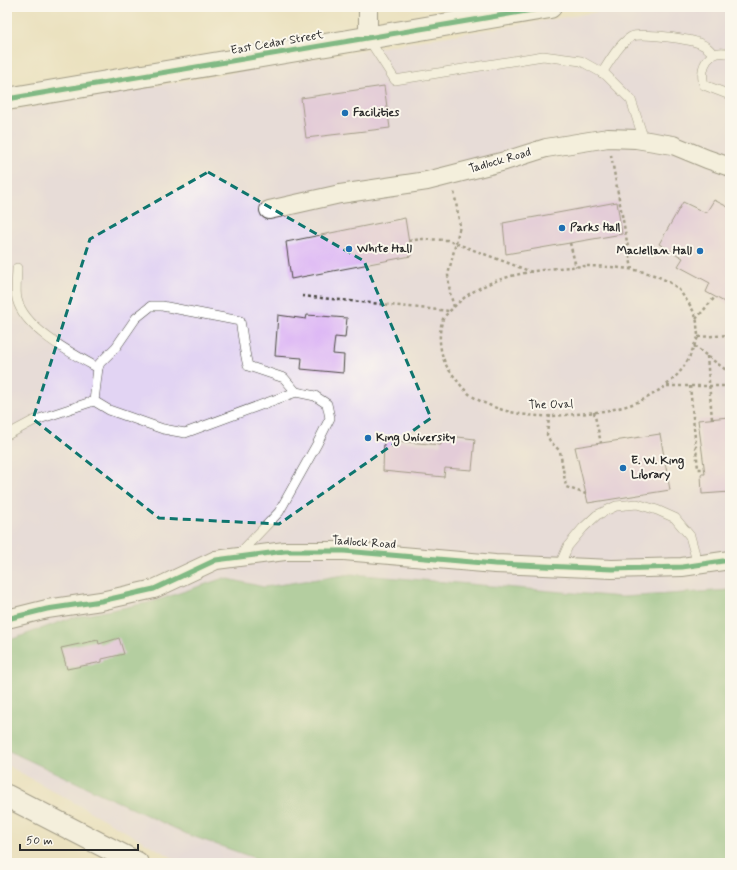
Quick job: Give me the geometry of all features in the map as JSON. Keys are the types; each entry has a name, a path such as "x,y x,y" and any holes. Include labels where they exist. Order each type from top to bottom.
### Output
{"street":[{"path":"368,7 368,38"},
{"name":"East Cedar Street","path":"7,99 550,7"},
{"name":"Tadlock Road","path":"269,210 340,194 427,181 506,161 546,148 608,138 636,139 673,145 730,167"},
{"name":"Tadlock Road","path":"7,619 47,609 101,601 154,589 216,560 284,551 344,551 496,564 612,569 682,567 730,560"},
{"path":"7,796 137,863"}],"lane":[{"path":"602,73 622,45 632,36 646,35 690,40 702,44 713,54"},
{"path":"368,38 395,80 543,56 581,61 606,76 631,100 644,140"},
{"path":"730,54 723,52 713,54 705,63 702,76 704,85 730,95"},
{"path":"17,268 16,299 24,314 37,329 73,355 98,368"},
{"path":"94,401 100,363 116,347 136,318 151,306 162,306 240,321 248,366 284,378 296,392"},
{"path":"7,435 33,421 94,401 109,410 163,429 185,432 296,392 315,396 326,404 330,418 279,512 236,557"},
{"path":"559,567 568,546 583,528 597,515 616,506 637,504 657,510 675,518 690,536 698,565"}],"path":[{"path":"608,138 632,269"},
{"path":"451,175 460,226 448,275 450,294 454,307"},
{"path":"409,241 421,239 447,240 533,272"},
{"path":"570,243 576,267"},
{"path":"302,296 450,311"},
{"path":"696,319 715,297"},
{"path":"698,336 730,336"},
{"path":"694,346 730,373"},
{"path":"706,356 712,419"},
{"path":"666,386 730,386"},
{"path":"690,386 698,469 704,469"},
{"path":"594,412 601,443"},
{"path":"550,416 547,435 550,441 560,451 566,487 586,494"}],"highlighted area":[{"path":"208,172 364,261 431,418 279,524 159,518 33,419 90,239"}],"shaded area":[{"name":"King University","path":"629,7 730,7 730,863 182,863 7,765 7,111 435,38"}],"green space":[{"path":"351,574 622,597 730,590 730,863 269,863 189,835 7,750 7,641 71,618 152,602 224,578 264,587"}],"building":[{"name":"Facilities","path":"384,86 390,128 306,138 301,98"},
{"name":"Maclellan Hall","path":"714,200 730,208 730,300 728,304 706,292 710,283 678,266 683,258 659,244 683,202 706,213"},
{"name":"Parks Hall","path":"617,202 622,234 506,254 503,223"},
{"name":"White Hall","path":"405,218 411,256 291,279 286,242"},
{"path":"278,315 306,319 307,315 347,318 345,338 335,337 333,354 344,355 343,373 301,369 302,358 275,356"},
{"path":"729,417 730,492 702,494 701,474 705,474 698,420"},
{"name":"E. W. King Library","path":"660,434 670,490 588,503 575,447"},
{"path":"441,435 475,439 472,470 445,468 444,477 383,471 384,440 441,445"},
{"path":"119,638 124,654 102,659 102,662 67,669 61,648 98,640 99,644"}],"cycle path":[{"path":"7,99 550,7"},
{"path":"7,619 47,609 101,601 154,589 216,560 285,551 344,551 495,564 612,569 682,567 730,560"}],"place":[{"name":"Facilities","path":"345,113"},
{"name":"Parks Hall","path":"562,228"},
{"name":"White Hall","path":"349,249"},
{"name":"Maclellan Hall","path":"700,251"},
{"name":"King University","path":"368,438"},
{"name":"E. W. King Library","path":"623,468"}]}
